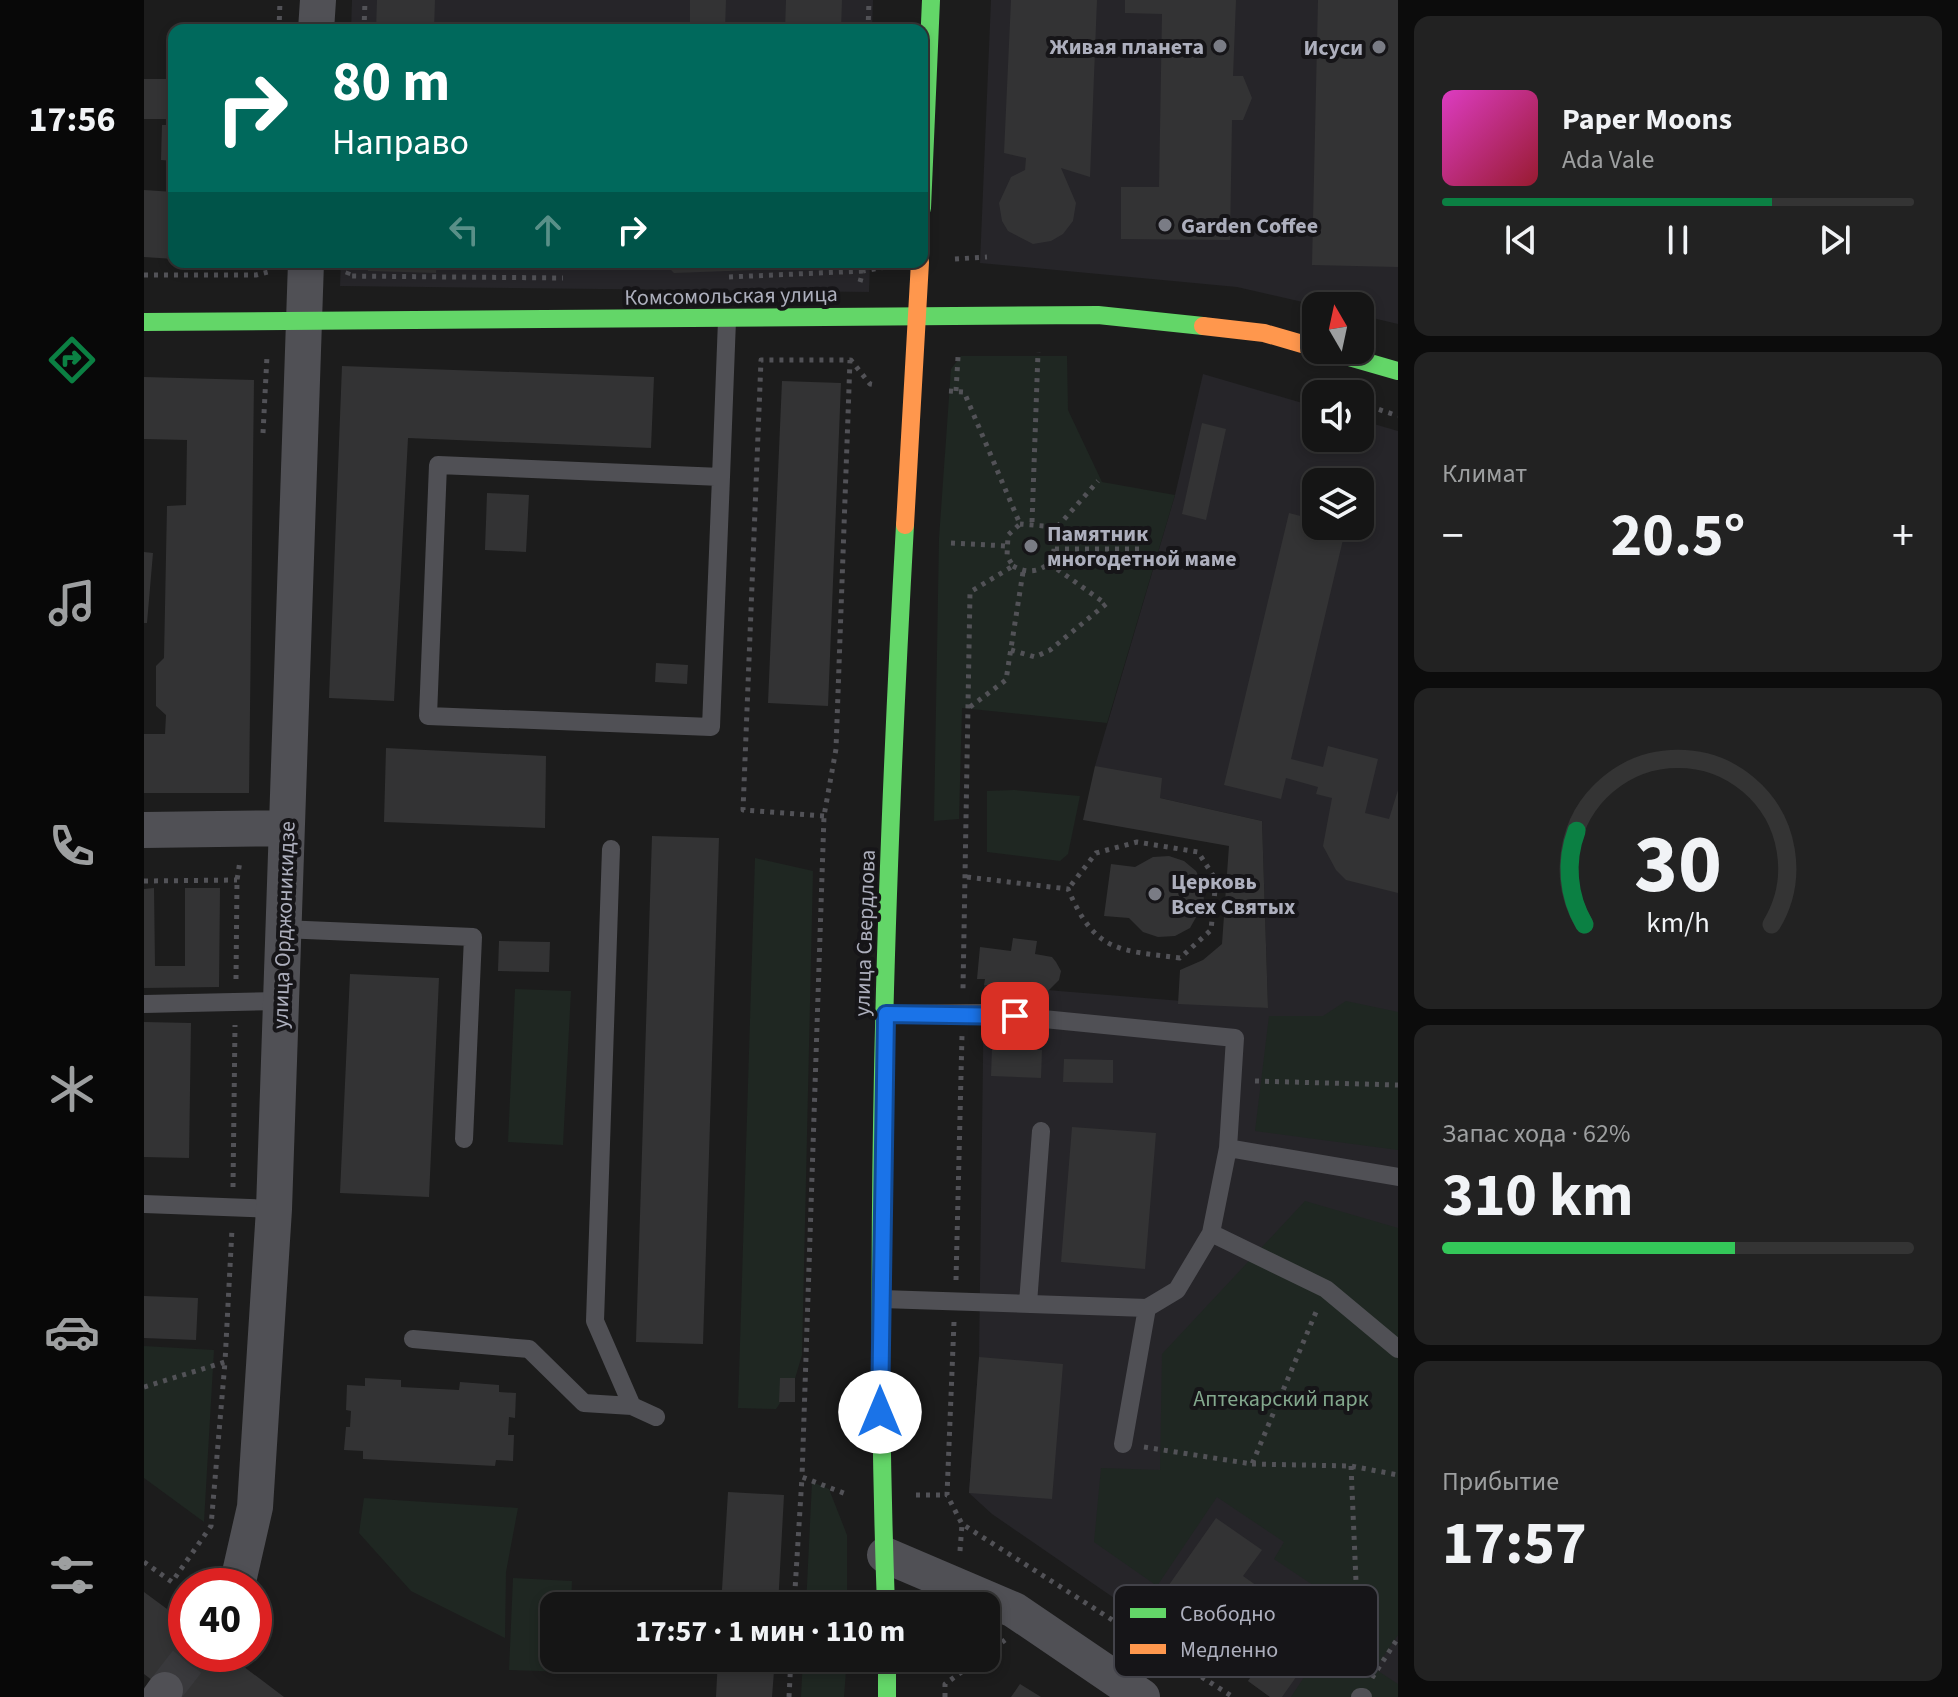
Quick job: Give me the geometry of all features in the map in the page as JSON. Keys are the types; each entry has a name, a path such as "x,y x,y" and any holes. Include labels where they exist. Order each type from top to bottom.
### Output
{"street":[{"path":"316,24 318,0"},
{"path":"928,69 931,0"},
{"name":"улица Орджоникидзе","path":"241,1568 255,1507 274,1209 306,268"},
{"name":"улица Свердлова","path":"886,1592 881,1299 893,741 920,268"},
{"name":"Комсомольская улица","path":"144,322 1098,315 1264,333 1302,344"},
{"path":"1374,364 1398,371"},
{"path":"144,830 286,828"},
{"path":"885,1555 1014,1610 1142,1697"},
{"path":"887,1672 887,1697"}],"lane":[{"path":"721,477 438,465 428,716 711,727 721,477 727,320"},
{"path":"611,849 595,1321 632,1406"},
{"path":"282,929 473,937 464,1139"},
{"path":"144,1004 280,1001"},
{"path":"881,1299 1147,1308 1177,1290 1211,1233 1228,1148 1235,1038 984,1013 886,1014"},
{"path":"1028,1303 1041,1131"},
{"path":"1228,1148 1398,1177"},
{"path":"144,1204 274,1209"},
{"path":"1211,1233 1326,1289 1398,1349"},
{"path":"1123,1444 1147,1308"},
{"path":"413,1339 529,1349 584,1403 632,1406 656,1417"}],"path":[{"path":"279,24 280,0"},
{"path":"364,24 365,0"},
{"path":"868,24 869,0"},
{"path":"350,268 347,276 528,278"},
{"path":"725,277 863,271 863,268"},
{"path":"144,275 271,273"},
{"path":"263,439 265,360 271,348"},
{"path":"1024,348 1052,348"},
{"path":"1032,522 1039,348"},
{"path":"967,350 958,357 956,391 964,392 1020,524"},
{"path":"795,1592 802,1477 824,816 836,749 850,360 761,360 743,810 824,816"},
{"path":"1374,408 1398,416"},
{"path":"1051,534 1098,481"},
{"path":"1032,522 1051,534 1055,549 1050,564 1038,571 1023,572 1013,566 1007,546 1008,535 1020,524 1032,522"},
{"path":"951,543 1007,546"},
{"path":"1055,549 1144,549"},
{"path":"1011,650 1035,657 1050,650 1106,604 1050,564"},
{"path":"968,834 970,592 1013,566"},
{"path":"970,707 1006,680 1023,572"},
{"path":"144,1562 172,1582 211,1526 225,1362 233,1206 237,880 247,829"},
{"path":"1137,842 1198,852 1216,880 1211,930 1180,958 1118,950 1082,923 1068,889 1096,853 1137,842"},
{"path":"967,877 1068,889"},
{"path":"144,881 237,880"},
{"path":"1231,1080 1398,1085"},
{"path":"1252,1464 1326,1289"},
{"path":"144,1387 225,1362"},
{"path":"1123,1444 1252,1464 1351,1466 1398,1475"},
{"path":"1351,1466 1356,1585"},
{"path":"802,1477 840,1494 947,1495"},
{"path":"1378,1669 1398,1638"},
{"path":"789,1697 790,1672"},
{"path":"945,1697 945,1684 962,1672"},
{"path":"1361,1696 1373,1677"}],"shaded area":[{"path":"352,0 873,0 872,24 351,24"},
{"path":"991,0 1398,0 1398,324 1374,318 1374,292 1302,292 1302,302 1237,287 980,263"},
{"path":"341,268 870,268 869,292 340,286"},
{"path":"1203,374 1302,403 1302,452 1374,452 1374,424 1398,431 1398,1697 1270,1697 1248,1681 1250,1677 1378,1677 1378,1585 1114,1585 1114,1598 992,1514 969,1493 979,1357 984,985 1268,1008 1262,821 1160,798 1095,766 1175,495"}],"green space":[{"path":"961,356 1067,356 1068,410 1102,482 1175,495 1107,723 962,708 959,819 934,821 939,538 951,369"},
{"path":"1014,790 1080,796 1068,854 1060,861 987,852 987,791"},
{"path":"755,858 813,871 802,1355 794,1382 776,1409 738,1408"},
{"path":"515,989 571,991 563,1145 508,1142"},
{"path":"1346,1001 1398,1012 1398,1150 1255,1131 1269,1016 1323,1016"},
{"name":"Аптекарский парк","path":"1305,1201 1398,1228 1398,1635 1378,1665 1378,1585 1313,1585 1274,1559 1284,1542 1217,1497 1158,1585 1094,1542 1101,1468 1160,1470 1162,1354"},
{"path":"144,1346 214,1350 204,1522 144,1478"},
{"path":"812,1482 829,1489 847,1535 847,1592 807,1592"},
{"path":"364,1498 518,1508 506,1572 505,1638 411,1591 359,1533"},
{"path":"513,1578 572,1581 572,1592 540,1592 540,1671 509,1670"},
{"name":"Аптекарский парк","path":"1378,1671 1398,1684 1398,1697 1291,1697 1304,1677 1378,1677"},
{"path":"802,1672 846,1672 844,1697 801,1697"}],"building":[{"path":"377,0 435,0 434,24 376,24"},
{"path":"690,0 726,0 725,24 690,24"},
{"path":"786,0 842,0 841,24 785,24"},
{"path":"1011,0 1097,0 1090,177 1061,168 1076,203 1073,221 1063,234 1051,241 1033,244 1008,231 1002,221 999,203 1011,177 1025,170 1026,158 1004,153"},
{"path":"1125,0 1236,0 1233,76 1243,76 1252,98 1243,120 1232,120 1230,240 1121,239 1121,187 1159,187 1162,14 1125,13"},
{"path":"1318,0 1398,0 1398,267 1312,265"},
{"path":"144,79 168,79 168,119 144,119"},
{"path":"162,125 168,125 168,161 161,160"},
{"path":"144,190 168,192 168,259 144,257"},
{"path":"368,268 436,268 436,273 368,271"},
{"path":"669,268 758,268 756,270 674,273"},
{"path":"342,366 654,377 651,448 408,438 394,701 329,698"},
{"path":"144,377 254,380 249,793 144,793 144,734 165,734 166,715 156,706 156,666 164,658 167,506 186,505 187,440 144,439"},
{"path":"782,381 841,383 828,706 768,703"},
{"path":"1202,423 1226,429 1206,520 1182,514"},
{"path":"487,493 529,495 526,552 485,550"},
{"path":"1289,513 1302,516 1302,540 1343,540 1291,759 1323,767 1328,746 1378,759 1365,813 1389,819 1398,790 1398,893 1346,880 1336,870 1323,846 1332,798 1316,794 1318,787 1286,778 1281,799 1224,785"},
{"path":"144,552 153,553 147,623 144,623"},
{"path":"656,663 688,665 687,684 655,682"},
{"path":"386,748 546,756 545,828 384,822"},
{"path":"1095,766 1162,778 1160,798 1262,821 1268,1008 1178,1004 1180,970 1203,960 1222,944 1229,846 1083,820"},
{"path":"652,836 719,838 703,1344 636,1342"},
{"name":"Церковь Всех Святых","path":"1169,856 1184,861 1196,871 1203,885 1204,903 1190,928 1175,936 1158,937 1143,932 1129,918 1104,916 1111,864 1135,867 1153,857"},
{"path":"154,888 155,966 185,966 185,888 220,888 219,987 144,988 144,889"},
{"path":"1013,938 1037,941 1035,954 1052,957 1056,962 1061,971 1059,980 1047,992 984,985 985,979 977,979 980,947 1011,951"},
{"path":"499,941 550,942 549,972 498,971"},
{"path":"350,974 439,978 429,1197 340,1193"},
{"path":"144,1022 191,1023 189,1158 144,1157"},
{"path":"992,1048 1042,1050 1041,1078 991,1076"},
{"path":"1064,1059 1113,1060 1113,1083 1063,1082"},
{"path":"1072,1127 1156,1133 1145,1269 1061,1262"},
{"path":"144,1296 198,1298 196,1340 144,1338"},
{"path":"979,1357 1063,1364 1052,1499 969,1493"},
{"path":"365,1378 401,1380 401,1387 459,1390 460,1382 499,1385 499,1392 516,1393 515,1418 509,1417 508,1435 514,1435 513,1461 496,1460 495,1466 363,1459 363,1451 344,1450 351,1411 346,1410 347,1385 365,1386"},
{"path":"780,1378 795,1378 795,1402 779,1402"},
{"path":"728,1492 784,1495 779,1592 722,1592"},
{"path":"1216,1518 1262,1550 1243,1576 1256,1585 1169,1585"},
{"path":"144,1592 168,1610 168,1672 251,1672 284,1697 175,1697 144,1674"},
{"path":"717,1672 774,1672 772,1697 716,1697"},
{"path":"1251,1677 1296,1677 1282,1697 1270,1697 1248,1681"},
{"path":"1020,1684 1041,1697 1011,1697"}],"tunnel":[{"path":"165,1690 179,1672"}],"traffic: fast":[{"path":"928,69 931,0"},
{"path":"144,322 1098,315 1203,326"},
{"path":"1374,364 1398,371"},
{"path":"886,1592 881,1336 883,1065 905,525"},
{"path":"887,1672 887,1697"}],"traffic: slow":[{"path":"905,525 920,268"},
{"path":"1203,326 1264,333 1302,344"}],"place":[{"name":"Живая планета","path":"1220,46"},
{"name":"Исуси","path":"1379,47"},
{"name":"Garden Coffee","path":"1165,225"},
{"name":"Памятник многодетной маме","path":"1031,546"},
{"name":"Церковь Всех Святых","path":"1155,894"}],"route":[{"path":"880,1412 886,1014 984,1013 1015,1016"}]}
